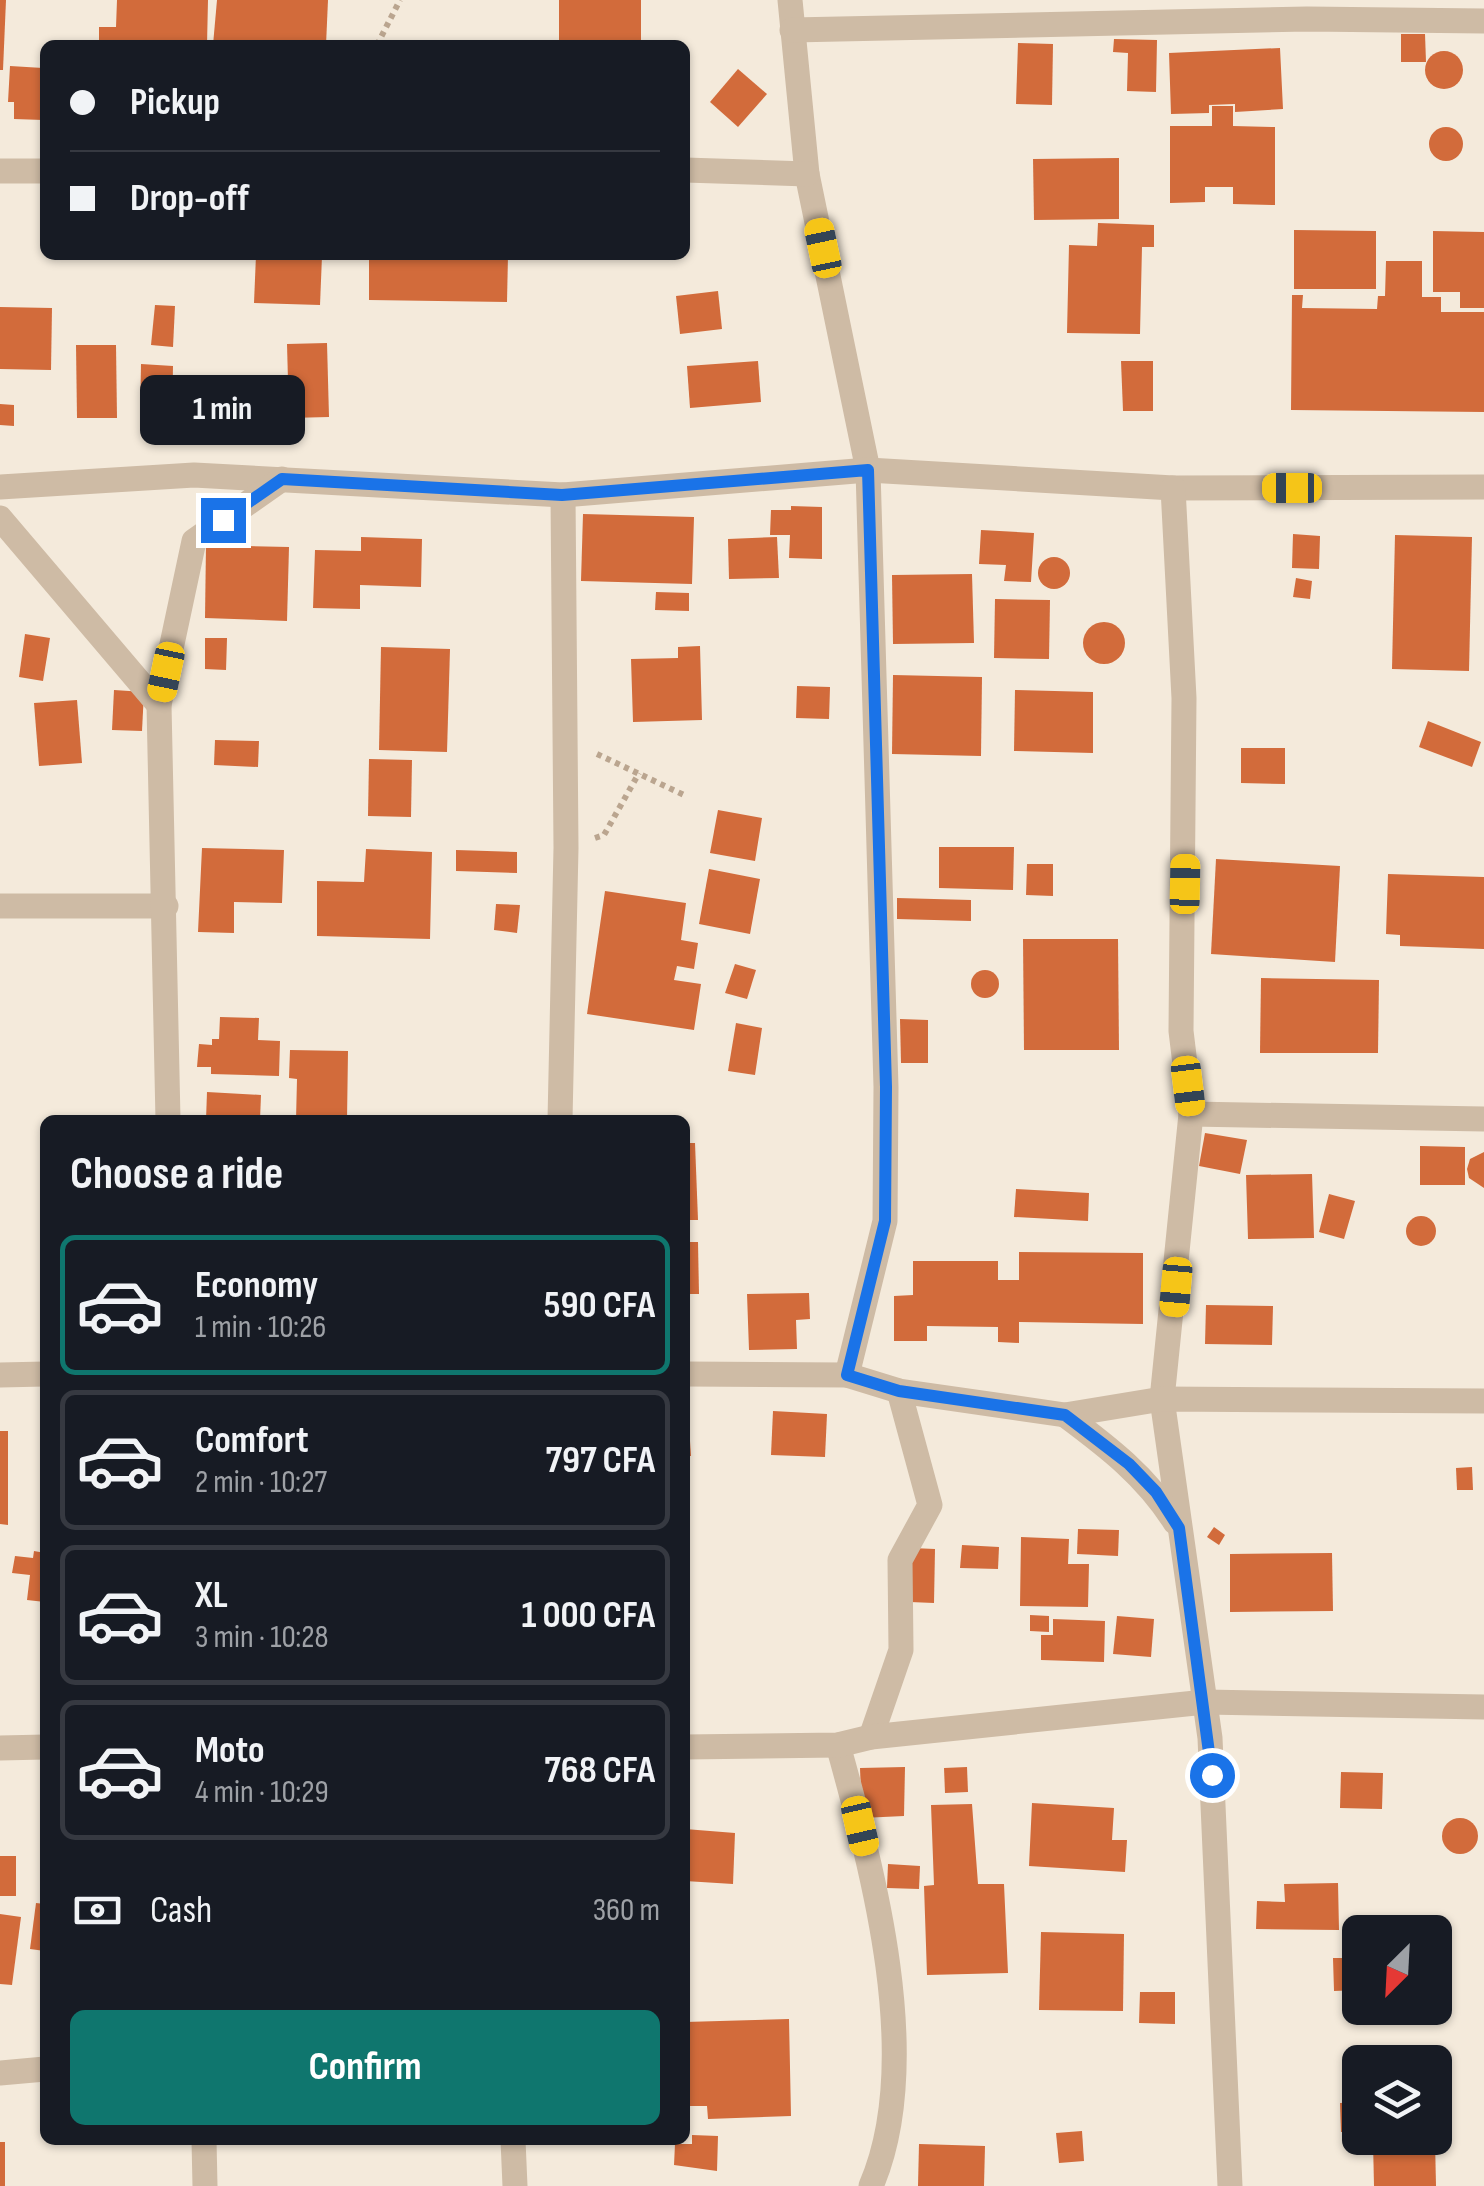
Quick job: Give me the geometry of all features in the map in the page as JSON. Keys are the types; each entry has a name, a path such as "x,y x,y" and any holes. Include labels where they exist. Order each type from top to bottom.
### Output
{"street":[{"path":"790,0 808,174 868,470 886,1087 885,1221 847,1375"},
{"path":"792,30 1307,10 1484,21"},
{"path":"690,170 808,174"},
{"path":"0,171 40,171"},
{"path":"0,487 194,475 562,495 868,470 1173,488 1484,487"},
{"path":"168,1115 160,704 194,541 282,479"},
{"path":"1173,488 1184,698 1181,1032 1192,1114 1162,1399 1205,1702 1230,2186"},
{"path":"560,1115 566,848 562,495"},
{"path":"0,518 160,704"},
{"path":"0,906 166,906"},
{"path":"1192,1114 1484,1119"},
{"path":"0,1375 40,1374"},
{"path":"690,1374 847,1375 899,1391 1065,1415 1162,1399 1484,1401"},
{"path":"871,1737 901,1650 900,1560 930,1505 899,1391"},
{"path":"1065,1415 1129,1464 1156,1492 1179,1528"},
{"path":"690,1747 838,1745 871,1737 1205,1702 1484,1707"},
{"path":"838,1745 879,1906 894,2032 885,2153 871,2186"},
{"path":"0,1748 40,1747"},
{"path":"0,2073 40,2069"},
{"path":"204,2145 205,2186"},
{"path":"513,2145 514,2186"}],"path":[{"path":"380,40 400,0"},
{"path":"564,738 684,795"},
{"path":"566,848 604,835 638,774"}],"building":[{"path":"0,0 6,0 3,70 0,70"},
{"path":"117,0 208,0 207,40 99,40 99,27 116,27"},
{"path":"217,0 328,0 326,40 213,40"},
{"path":"559,0 641,0 641,40 559,40"},
{"path":"1401,34 1425,34 1426,62 1401,62"},
{"path":"1114,39 1157,40 1156,92 1127,91 1128,53 1113,52"},
{"path":"1018,43 1053,44 1052,105 1016,104"},
{"path":"1280,48 1283,109 1235,112 1235,104 1209,105 1209,113 1171,114 1169,53"},
{"path":"1444,51 1457,57 1463,70 1457,83 1444,89 1431,83 1425,70 1431,57"},
{"path":"10,66 40,68 40,120 14,119 14,102 8,102"},
{"path":"738,69 767,94 738,127 710,102"},
{"path":"1212,106 1233,106 1233,126 1275,127 1275,205 1233,204 1233,187 1205,187 1205,202 1170,203 1170,126 1212,126"},
{"path":"1446,127 1458,132 1463,144 1458,156 1446,161 1434,156 1429,144 1434,132"},
{"path":"1119,158 1119,219 1034,220 1033,159"},
{"path":"1098,223 1154,225 1154,247 1142,247 1140,334 1067,333 1069,245 1097,246"},
{"path":"1294,230 1376,231 1376,289 1294,289"},
{"path":"1433,231 1484,232 1484,308 1460,308 1460,292 1433,292"},
{"path":"256,260 322,260 320,305 254,303"},
{"path":"369,260 508,260 507,302 369,300"},
{"path":"1386,261 1422,261 1422,297 1441,297 1441,312 1484,312 1484,412 1291,410 1292,295 1303,295 1302,308 1377,309 1378,296 1385,296"},
{"path":"718,291 722,329 680,334 676,296"},
{"path":"155,305 175,306 173,347 151,345"},
{"path":"0,307 52,308 51,370 0,369"},
{"path":"327,343 329,417 289,418 287,344"},
{"path":"76,345 116,345 117,418 77,418"},
{"path":"758,361 761,402 690,408 687,366"},
{"path":"1121,361 1153,361 1153,411 1123,411"},
{"path":"141,364 173,366 172,418 140,418"},
{"path":"0,404 14,405 14,426 0,425"},
{"path":"791,506 822,507 822,559 789,558 790,535 770,535 771,510 791,510"},
{"path":"583,514 694,517 692,584 581,581"},
{"path":"981,530 1034,533 1031,582 1004,581 1006,565 979,564"},
{"path":"1293,534 1320,536 1319,569 1292,568"},
{"path":"1395,535 1472,537 1469,671 1392,669"},
{"path":"361,537 422,539 421,587 360,585 360,609 313,608 315,550 361,551"},
{"path":"777,537 779,578 729,579 728,539"},
{"path":"206,545 289,547 287,621 205,618"},
{"path":"1054,557 1065,562 1070,573 1065,584 1054,589 1043,584 1038,573 1043,562"},
{"path":"972,574 974,643 893,644 892,575"},
{"path":"1296,578 1312,581 1310,599 1293,597"},
{"path":"656,592 689,593 689,611 655,610"},
{"path":"995,599 1050,600 1049,659 994,658"},
{"path":"1104,622 1119,628 1125,643 1119,658 1104,664 1089,658 1083,643 1089,628"},
{"path":"25,634 50,638 43,681 19,677"},
{"path":"205,638 227,638 226,670 205,669"},
{"path":"700,646 702,720 633,722 631,659 678,658 678,647"},
{"path":"381,647 450,649 447,752 379,750"},
{"path":"893,675 982,677 981,756 892,754"},
{"path":"797,686 830,687 829,719 796,718"},
{"path":"114,690 144,692 142,731 112,730"},
{"path":"1015,690 1093,692 1093,753 1014,751"},
{"path":"77,700 82,763 39,766 34,703"},
{"path":"1428,721 1481,742 1472,767 1419,747"},
{"path":"215,740 259,741 258,767 214,765"},
{"path":"1241,748 1285,748 1285,784 1241,783"},
{"path":"369,759 412,760 411,817 368,816"},
{"path":"718,810 762,818 755,861 710,853"},
{"path":"939,847 1014,847 1013,890 939,888"},
{"path":"202,848 284,850 282,903 234,902 234,933 198,932"},
{"path":"366,849 432,852 430,939 317,936 317,881 364,882"},
{"path":"456,850 517,852 517,873 456,871"},
{"path":"1216,859 1340,866 1335,962 1211,954"},
{"path":"1027,864 1053,864 1053,896 1026,895"},
{"path":"709,869 760,879 750,934 699,924"},
{"path":"1388,874 1484,877 1484,949 1400,946 1400,935 1386,934"},
{"path":"605,891 686,903 681,940 698,943 694,969 677,966 674,980 701,984 694,1030 587,1014"},
{"path":"897,898 971,900 971,921 897,919"},
{"path":"496,904 520,905 517,933 494,930"},
{"path":"1023,939 1118,939 1119,1050 1024,1050"},
{"path":"735,964 756,970 747,999 725,993"},
{"path":"985,970 995,974 999,984 995,994 985,998 975,994 971,984 975,974"},
{"path":"1261,978 1379,980 1378,1053 1260,1053"},
{"path":"220,1017 259,1018 258,1040 280,1041 279,1076 211,1074 211,1067 197,1067 199,1044 212,1045 212,1039 219,1039"},
{"path":"900,1019 928,1020 928,1063 901,1063"},
{"path":"736,1023 762,1028 755,1075 728,1071"},
{"path":"290,1050 348,1051 347,1115 296,1115 297,1079 289,1078"},
{"path":"207,1092 261,1095 260,1115 206,1115"},
{"path":"1205,1133 1247,1140 1240,1174 1199,1166"},
{"path":"690,1143 695,1143 698,1220 690,1220"},
{"path":"1420,1146 1465,1147 1465,1185 1420,1185"},
{"path":"1484,1152 1484,1188 1469,1178 1467,1169 1470,1159"},
{"path":"1312,1174 1314,1238 1248,1239 1246,1175"},
{"path":"1016,1189 1089,1193 1088,1221 1014,1217"},
{"path":"1329,1194 1355,1201 1344,1239 1319,1232"},
{"path":"1421,1216 1432,1220 1436,1231 1432,1242 1421,1246 1410,1242 1406,1231 1410,1220"},
{"path":"690,1242 698,1242 699,1294 690,1294"},
{"path":"1019,1252 1143,1253 1143,1324 1019,1322 1019,1343 998,1342 998,1327 927,1326 927,1341 894,1341 894,1296 913,1295 913,1261 998,1261 998,1280 1019,1280"},
{"path":"809,1293 810,1319 796,1320 797,1349 749,1350 747,1294"},
{"path":"1206,1305 1273,1306 1272,1345 1205,1344"},
{"path":"773,1411 827,1414 825,1457 771,1455"},
{"path":"0,1431 8,1431 8,1525 0,1524"},
{"path":"1472,1467 1473,1490 1457,1490 1456,1468"},
{"path":"1214,1527 1225,1535 1219,1545 1207,1537"},
{"path":"1078,1529 1119,1530 1118,1556 1077,1554"},
{"path":"1021,1537 1069,1539 1068,1564 1089,1564 1088,1607 1020,1606"},
{"path":"962,1545 999,1547 998,1569 960,1568"},
{"path":"912,1548 935,1549 934,1603 910,1602"},
{"path":"34,1551 40,1552 40,1601 27,1600 30,1575 12,1573 15,1556 33,1558"},
{"path":"1332,1553 1333,1611 1230,1612 1230,1554"},
{"path":"1030,1615 1049,1616 1049,1632 1030,1631"},
{"path":"1117,1616 1154,1619 1151,1657 1113,1654"},
{"path":"1053,1619 1105,1621 1104,1662 1041,1660 1041,1635 1053,1635"},
{"path":"905,1767 904,1816 862,1818 860,1768"},
{"path":"967,1767 968,1792 945,1793 944,1768"},
{"path":"1341,1772 1383,1773 1382,1809 1340,1808"},
{"path":"1032,1803 1114,1808 1112,1840 1127,1840 1125,1872 1029,1866"},
{"path":"972,1804 978,1884 1004,1884 1008,1973 927,1975 924,1886 934,1885 931,1805"},
{"path":"1460,1818 1473,1823 1478,1836 1473,1849 1460,1854 1447,1849 1442,1836 1447,1823"},
{"path":"690,1829 735,1833 733,1884 690,1881"},
{"path":"0,1856 16,1856 16,1896 0,1896"},
{"path":"888,1864 920,1866 919,1889 887,1888"},
{"path":"1338,1883 1339,1930 1256,1929 1257,1901 1285,1902 1284,1884"},
{"path":"36,1903 40,1903 40,1950 30,1949"},
{"path":"0,1914 21,1917 12,1985 0,1984"},
{"path":"1041,1932 1124,1934 1123,2011 1039,2010"},
{"path":"1333,1958 1342,1958 1342,1991 1334,1991"},
{"path":"1140,1992 1175,1992 1175,2024 1139,2023"},
{"path":"789,2019 791,2116 708,2119 707,2106 690,2106 690,2022"},
{"path":"1082,2131 1084,2161 1059,2163 1056,2133"},
{"path":"692,2135 718,2136 717,2171 674,2165 675,2145 692,2144"},
{"path":"0,2142 5,2142 5,2186 0,2186"},
{"path":"919,2144 985,2146 984,2186 918,2186"},
{"path":"1373,2155 1435,2155 1436,2186 1374,2186"}],"route":[{"path":"223,520 282,479 562,495 868,470 886,1087 885,1221 847,1375 899,1391 1065,1415 1129,1464 1156,1492 1179,1528 1212,1775"}]}
